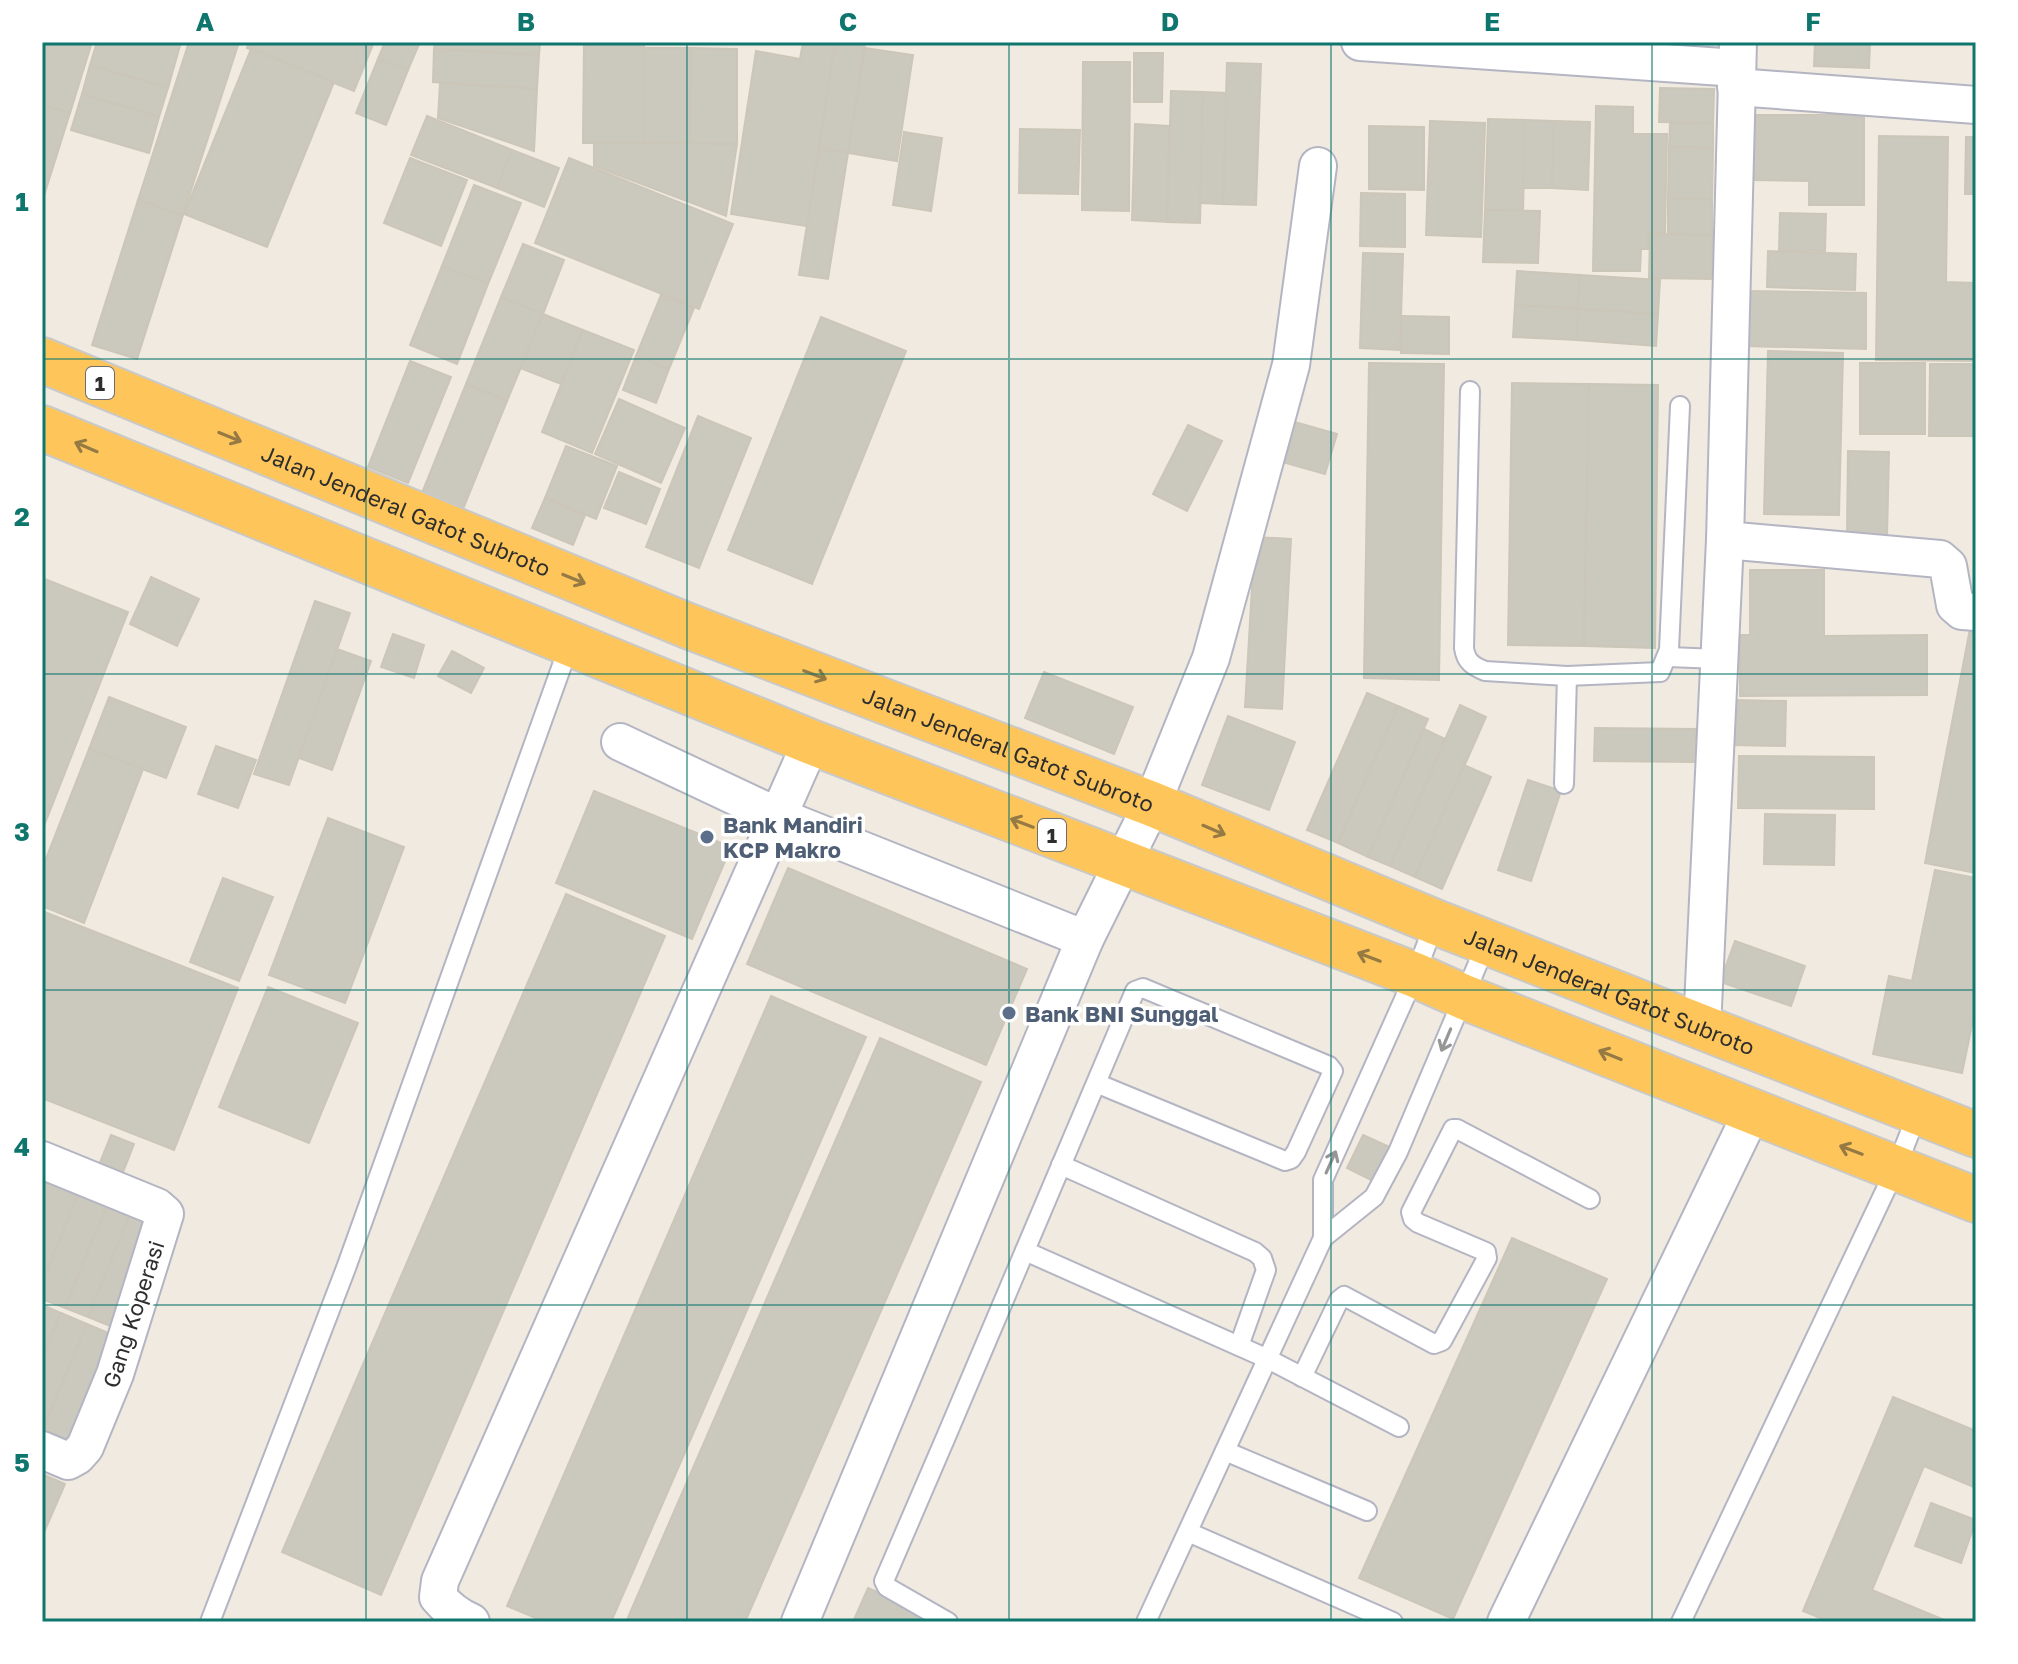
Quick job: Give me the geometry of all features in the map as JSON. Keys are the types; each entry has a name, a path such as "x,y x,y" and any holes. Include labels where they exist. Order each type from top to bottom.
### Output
{"highway":[{"name":"Jalan Jenderal Gatot Subroto","path":"42,360 688,626 1152,804 1435,922 1976,1135"},
{"path":"131,465 158,407"},
{"name":"1","path":"42,428 811,742 1415,975 1976,1200"}],"street":[{"path":"1360,42 1737,66 1976,105"},
{"path":"1702,1028 1725,540 1737,66"},
{"path":"800,1622 1085,939 1152,804 1211,658 1291,365 1318,166"},
{"path":"1725,540 1940,559 1948,566 1955,605 1962,611 1976,612"},
{"path":"620,742 777,816 1085,939"},
{"path":"471,1622 456,1615 438,1597 440,1581 811,742"},
{"path":"1506,1622 1752,1112"},
{"name":"Gang Koperasi","path":"42,1160 157,1207 165,1214 115,1374 85,1447 68,1461 42,1450"}],"lane":[{"path":"1470,391 1464,648 1466,659 1474,667 1485,671 1567,676 1660,672 1668,657 1680,406"},
{"path":"210,1622 346,1268 570,643"},
{"path":"1668,657 1719,659"},
{"path":"1564,784 1567,676"},
{"path":"1146,1622 1323,1238 1323,1180 1415,975 1435,922"},
{"path":"1323,1238 1374,1197 1398,1152 1487,942"},
{"path":"948,1622 887,1587 884,1581 1096,1083 1138,988 1314,1060 1333,1071 1296,1152 1285,1161 1096,1083"},
{"path":"1681,1622 1896,1168 1918,1112"},
{"path":"1302,1377 1339,1300 1344,1296 1434,1344 1442,1341 1487,1258 1486,1252 1418,1223 1411,1212 1453,1129 1590,1199"},
{"path":"1061,1165 1262,1258 1266,1270 1239,1346"},
{"path":"1025,1251 1268,1359 1399,1427"},
{"path":"1225,1451 1367,1511"},
{"path":"1188,1532 1393,1622"}],"building":[{"path":"42,42 92,42 70,113 42,105"},
{"path":"97,42 181,42 168,88 90,65"},
{"path":"189,42 239,42 183,215 138,200"},
{"path":"249,42 374,42 354,91 247,48"},
{"path":"385,42 420,42 408,70 378,59"},
{"path":"435,42 540,42 539,55 434,49"},
{"path":"584,42 644,42 644,143 583,143"},
{"path":"803,42 835,42 807,226 731,214 756,51 800,59"},
{"path":"835,42 865,42 848,153 819,149"},
{"path":"1815,42 1870,42 1869,68 1814,66"},
{"path":"644,48 691,48 690,144 644,143"},
{"path":"691,48 737,49 737,144 690,144"},
{"path":"865,48 913,55 897,161 848,153"},
{"path":"251,49 334,82 267,247 184,214"},
{"path":"434,49 539,55 537,89 433,82"},
{"path":"1134,53 1163,53 1162,102 1134,102"},
{"path":"378,59 408,70 386,125 356,113"},
{"path":"1083,62 1130,62 1129,211 1082,210"},
{"path":"1227,63 1261,64 1256,205 1223,204"},
{"path":"90,65 168,88 159,117 82,94"},
{"path":"440,83 537,89 534,151 438,118"},
{"path":"1660,88 1714,89 1713,123 1659,122"},
{"path":"1171,91 1203,92 1200,223 1167,222"},
{"path":"1203,92 1226,93 1223,204 1200,203"},
{"path":"82,94 159,117 149,153 71,130"},
{"path":"42,105 70,113 42,202"},
{"path":"1596,106 1633,107 1633,134 1667,134 1665,233 1648,232 1648,249 1641,249 1640,271 1593,271"},
{"path":"1753,115 1864,115 1864,205 1809,205 1809,181 1753,180"},
{"path":"427,116 512,150 497,188 411,155"},
{"path":"1488,119 1525,120 1523,211 1485,210"},
{"path":"1525,120 1554,121 1552,188 1523,188"},
{"path":"1430,121 1485,123 1481,237 1426,235"},
{"path":"1554,121 1590,122 1588,190 1552,188"},
{"path":"1670,123 1713,123 1713,148 1669,147"},
{"path":"1135,124 1169,126 1167,222 1132,220"},
{"path":"1369,126 1424,127 1424,190 1369,189"},
{"path":"1020,129 1080,130 1078,194 1019,193"},
{"path":"904,132 942,138 931,211 893,205"},
{"path":"1879,136 1948,137 1946,282 1976,283 1976,361 1876,360"},
{"path":"1966,137 1976,137 1976,194 1965,194"},
{"path":"594,143 737,144 726,216 594,166"},
{"path":"1669,147 1713,148 1712,200 1668,199"},
{"path":"819,149 848,153 828,279 799,275"},
{"path":"512,150 559,168 544,207 497,188"},
{"path":"410,158 467,180 441,246 384,223"},
{"path":"569,158 733,224 699,309 535,243"},
{"path":"474,185 521,203 488,284 442,266"},
{"path":"1361,193 1405,194 1405,247 1360,246"},
{"path":"1668,199 1712,200 1712,235 1668,235"},
{"path":"138,200 183,215 137,359 92,345"},
{"path":"1485,210 1540,211 1538,263 1483,262"},
{"path":"1780,213 1826,214 1825,251 1779,250"},
{"path":"1650,234 1712,235 1712,279 1649,278"},
{"path":"523,244 564,260 543,314 501,297"},
{"path":"1768,251 1856,254 1855,290 1767,287"},
{"path":"1363,253 1403,254 1400,350 1360,348"},
{"path":"442,266 488,284 457,364 410,345"},
{"path":"1517,271 1580,275 1578,309 1515,305"},
{"path":"1580,275 1660,280 1658,314 1578,309"},
{"path":"1746,291 1866,293 1866,349 1744,346"},
{"path":"661,295 694,308 669,369 636,356"},
{"path":"501,297 543,314 507,401 466,384"},
{"path":"1515,305 1578,309 1577,340 1513,337"},
{"path":"1578,309 1658,314 1656,346 1577,340"},
{"path":"543,314 583,330 561,384 520,368"},
{"path":"1402,316 1449,317 1449,354 1401,353"},
{"path":"821,317 906,351 812,584 728,550"},
{"path":"583,330 634,350 592,453 542,432"},
{"path":"1768,351 1843,353 1839,515 1764,514"},
{"path":"636,356 669,369 656,403 623,390"},
{"path":"410,361 451,377 408,483 368,467"},
{"path":"1369,363 1444,364 1439,680 1364,678"},
{"path":"1860,363 1925,363 1925,434 1860,434"},
{"path":"1930,364 1976,364 1976,436 1929,436"},
{"path":"1512,383 1589,384 1584,646 1508,645"},
{"path":"466,384 507,401 463,509 422,493"},
{"path":"1589,384 1658,385 1655,648 1584,646"},
{"path":"619,399 685,428 661,483 595,454"},
{"path":"698,416 751,438 699,568 646,547"},
{"path":"1284,419 1337,434 1325,474 1272,459"},
{"path":"1188,425 1222,441 1187,511 1153,494"},
{"path":"566,446 617,466 596,519 545,498"},
{"path":"1848,451 1889,452 1887,536 1847,536"},
{"path":"619,472 660,489 646,524 604,508"},
{"path":"545,498 585,515 573,545 532,528"},
{"path":"1255,537 1291,539 1282,709 1245,707"},
{"path":"1750,570 1824,570 1824,636 1927,635 1927,695 1740,696 1740,635 1750,635"},
{"path":"151,577 199,599 177,646 130,624"},
{"path":"42,578 128,612 42,831"},
{"path":"315,601 350,613 289,785 254,774"},
{"path":"1970,629 1976,630 1976,873 1925,863"},
{"path":"393,634 424,645 414,678 381,667"},
{"path":"337,649 371,661 332,770 299,758"},
{"path":"452,651 484,668 471,693 438,676"},
{"path":"1044,672 1133,707 1114,754 1025,718"},
{"path":"1367,693 1398,706 1338,843 1307,830"},
{"path":"109,697 186,727 166,778 89,749"},
{"path":"1733,700 1786,701 1785,746 1733,745"},
{"path":"1460,705 1486,717 1415,877 1390,866"},
{"path":"1398,706 1428,719 1368,857 1338,843"},
{"path":"1228,716 1295,742 1269,810 1202,785"},
{"path":"1595,728 1697,729 1696,762 1594,761"},
{"path":"1424,729 1445,739 1390,866 1368,857"},
{"path":"216,746 256,760 238,808 198,794"},
{"path":"89,749 143,769 84,923 42,906 42,869"},
{"path":"1739,756 1874,757 1874,809 1738,808"},
{"path":"1464,765 1491,777 1442,889 1415,877"},
{"path":"1528,780 1561,791 1531,881 1498,870"},
{"path":"594,791 731,847 692,939 556,883"},
{"path":"1765,814 1835,815 1834,865 1764,864"},
{"path":"328,818 404,847 345,1003 269,975"},
{"path":"788,868 1027,969 986,1065 747,964"},
{"path":"1935,870 1976,878 1976,1006 1962,1073 1873,1054 1889,976 1912,981"},
{"path":"223,878 273,897 239,981 190,962"},
{"path":"566,894 665,936 381,1595 282,1552"},
{"path":"42,911 238,988 174,1150 42,1098"},
{"path":"1735,941 1805,966 1791,1006 1720,982"},
{"path":"268,987 358,1023 309,1143 219,1107"},
{"path":"771,996 866,1037 611,1622 545,1622 507,1606"},
{"path":"880,1038 981,1082 745,1622 626,1622"},
{"path":"111,1135 134,1144 120,1180 97,1170"},
{"path":"1363,1135 1394,1149 1377,1183 1347,1168"},
{"path":"48,1176 80,1189 42,1284 42,1191"},
{"path":"80,1189 109,1200 65,1308 42,1299 42,1284"},
{"path":"109,1200 132,1210 88,1317 65,1308"},
{"path":"132,1210 158,1220 115,1328 88,1317"},
{"path":"1512,1238 1607,1279 1453,1619 1359,1578"},
{"path":"42,1305 61,1313 42,1358"},
{"path":"61,1313 87,1324 42,1431 42,1358"},
{"path":"87,1324 113,1335 69,1442 42,1431"},
{"path":"1893,1397 1976,1431 1976,1488 1924,1466 1872,1590 1949,1622 1830,1622 1803,1611"},
{"path":"42,1474 65,1484 42,1537"},
{"path":"1931,1503 1976,1520 1961,1563 1915,1546"},
{"path":"868,1588 934,1617 932,1622 853,1622"}],"place":[{"name":"Bank Mandiri KCP Makro","path":"707,837"},
{"name":"Bank BNI Sunggal","path":"1009,1013"}]}
